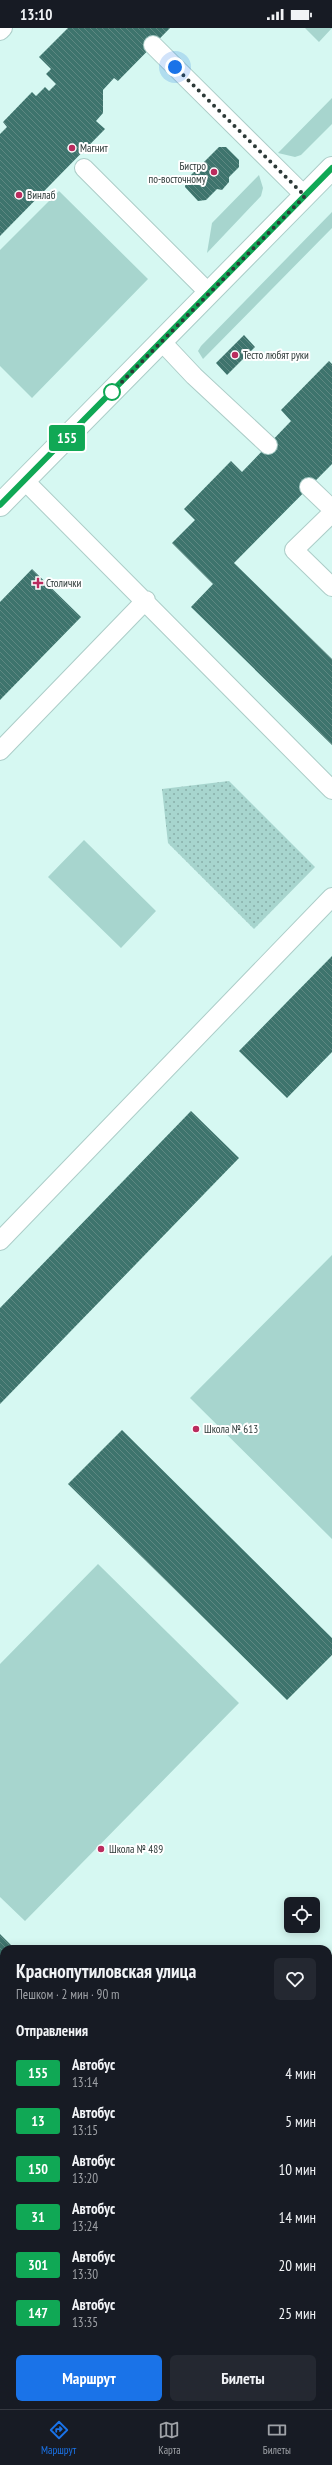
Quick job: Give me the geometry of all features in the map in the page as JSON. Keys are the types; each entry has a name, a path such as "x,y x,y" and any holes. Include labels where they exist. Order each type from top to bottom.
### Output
{"street":[{"path":"0,505 332,168"}],"lane":[{"path":"0,31 3,28"},
{"path":"152,45 305,196"},
{"path":"84,168 209,293"},
{"path":"162,342 194,376 268,445"},
{"path":"24,480 146,600 332,790"},
{"path":"309,487 332,509"},
{"path":"332,513 294,550 332,587"},
{"path":"0,751 146,600"},
{"path":"0,1241 332,897"}],"shaded area":[{"path":"305,28 332,28 319,42"},
{"path":"332,98 332,124 301,155 295,157 278,153"},
{"path":"259,175 263,188 261,196 207,253 212,223"},
{"path":"59,191 148,279 32,398 0,366 0,250"},
{"path":"332,212 332,228 203,359 198,351 201,346"},
{"path":"229,781 315,867 254,929 168,843 162,789"},
{"path":"84,840 156,911 121,948 48,877"},
{"path":"332,1255 332,1539 190,1398"},
{"path":"98,1564 239,1703 25,1921 0,1897 0,1664"}],"building":[{"path":"68,28 170,28 118,81 114,78 103,90 103,113 96,121 105,129 0,236 0,134 7,127 3,122 32,92 36,96 45,87 49,91 56,84 46,74 51,69 39,57"},
{"name":"Бистро по-восточному","path":"219,147 226,147 239,160 239,167 229,177 229,182 222,190 217,189 206,200 198,201 185,187 186,180"},
{"name":"Тесто любят руки","path":"244,335 255,347 227,375 216,363"},
{"path":"329,361 332,364 332,464 234,563 332,659 332,745 191,607 213,584 172,543 195,520 184,509 231,461 242,472 291,421 281,410"},
{"path":"32,569 81,617 0,700 0,602"},
{"path":"332,956 332,1052 287,1098 239,1051"},
{"path":"191,1111 239,1158 0,1404 0,1308"},
{"path":"122,1430 332,1638 332,1655 287,1700 68,1484"},
{"path":"0,1934 11,1945 0,1945"}],"bus line":[{"name":"155","path":"0,505 332,168"}],"place":[{"name":"Магнит","path":"72,148"},
{"name":"Бистро по-восточному","path":"214,172"},
{"name":"Винлаб","path":"19,195"},
{"name":"Тесто любят руки","path":"235,355"},
{"name":"Столички","path":"38,583"},
{"name":"Школа № 613","path":"196,1429"},
{"name":"Школа № 489","path":"101,1849"}],"route":[{"path":"112,392 111,393 305,196 175,67"}]}
